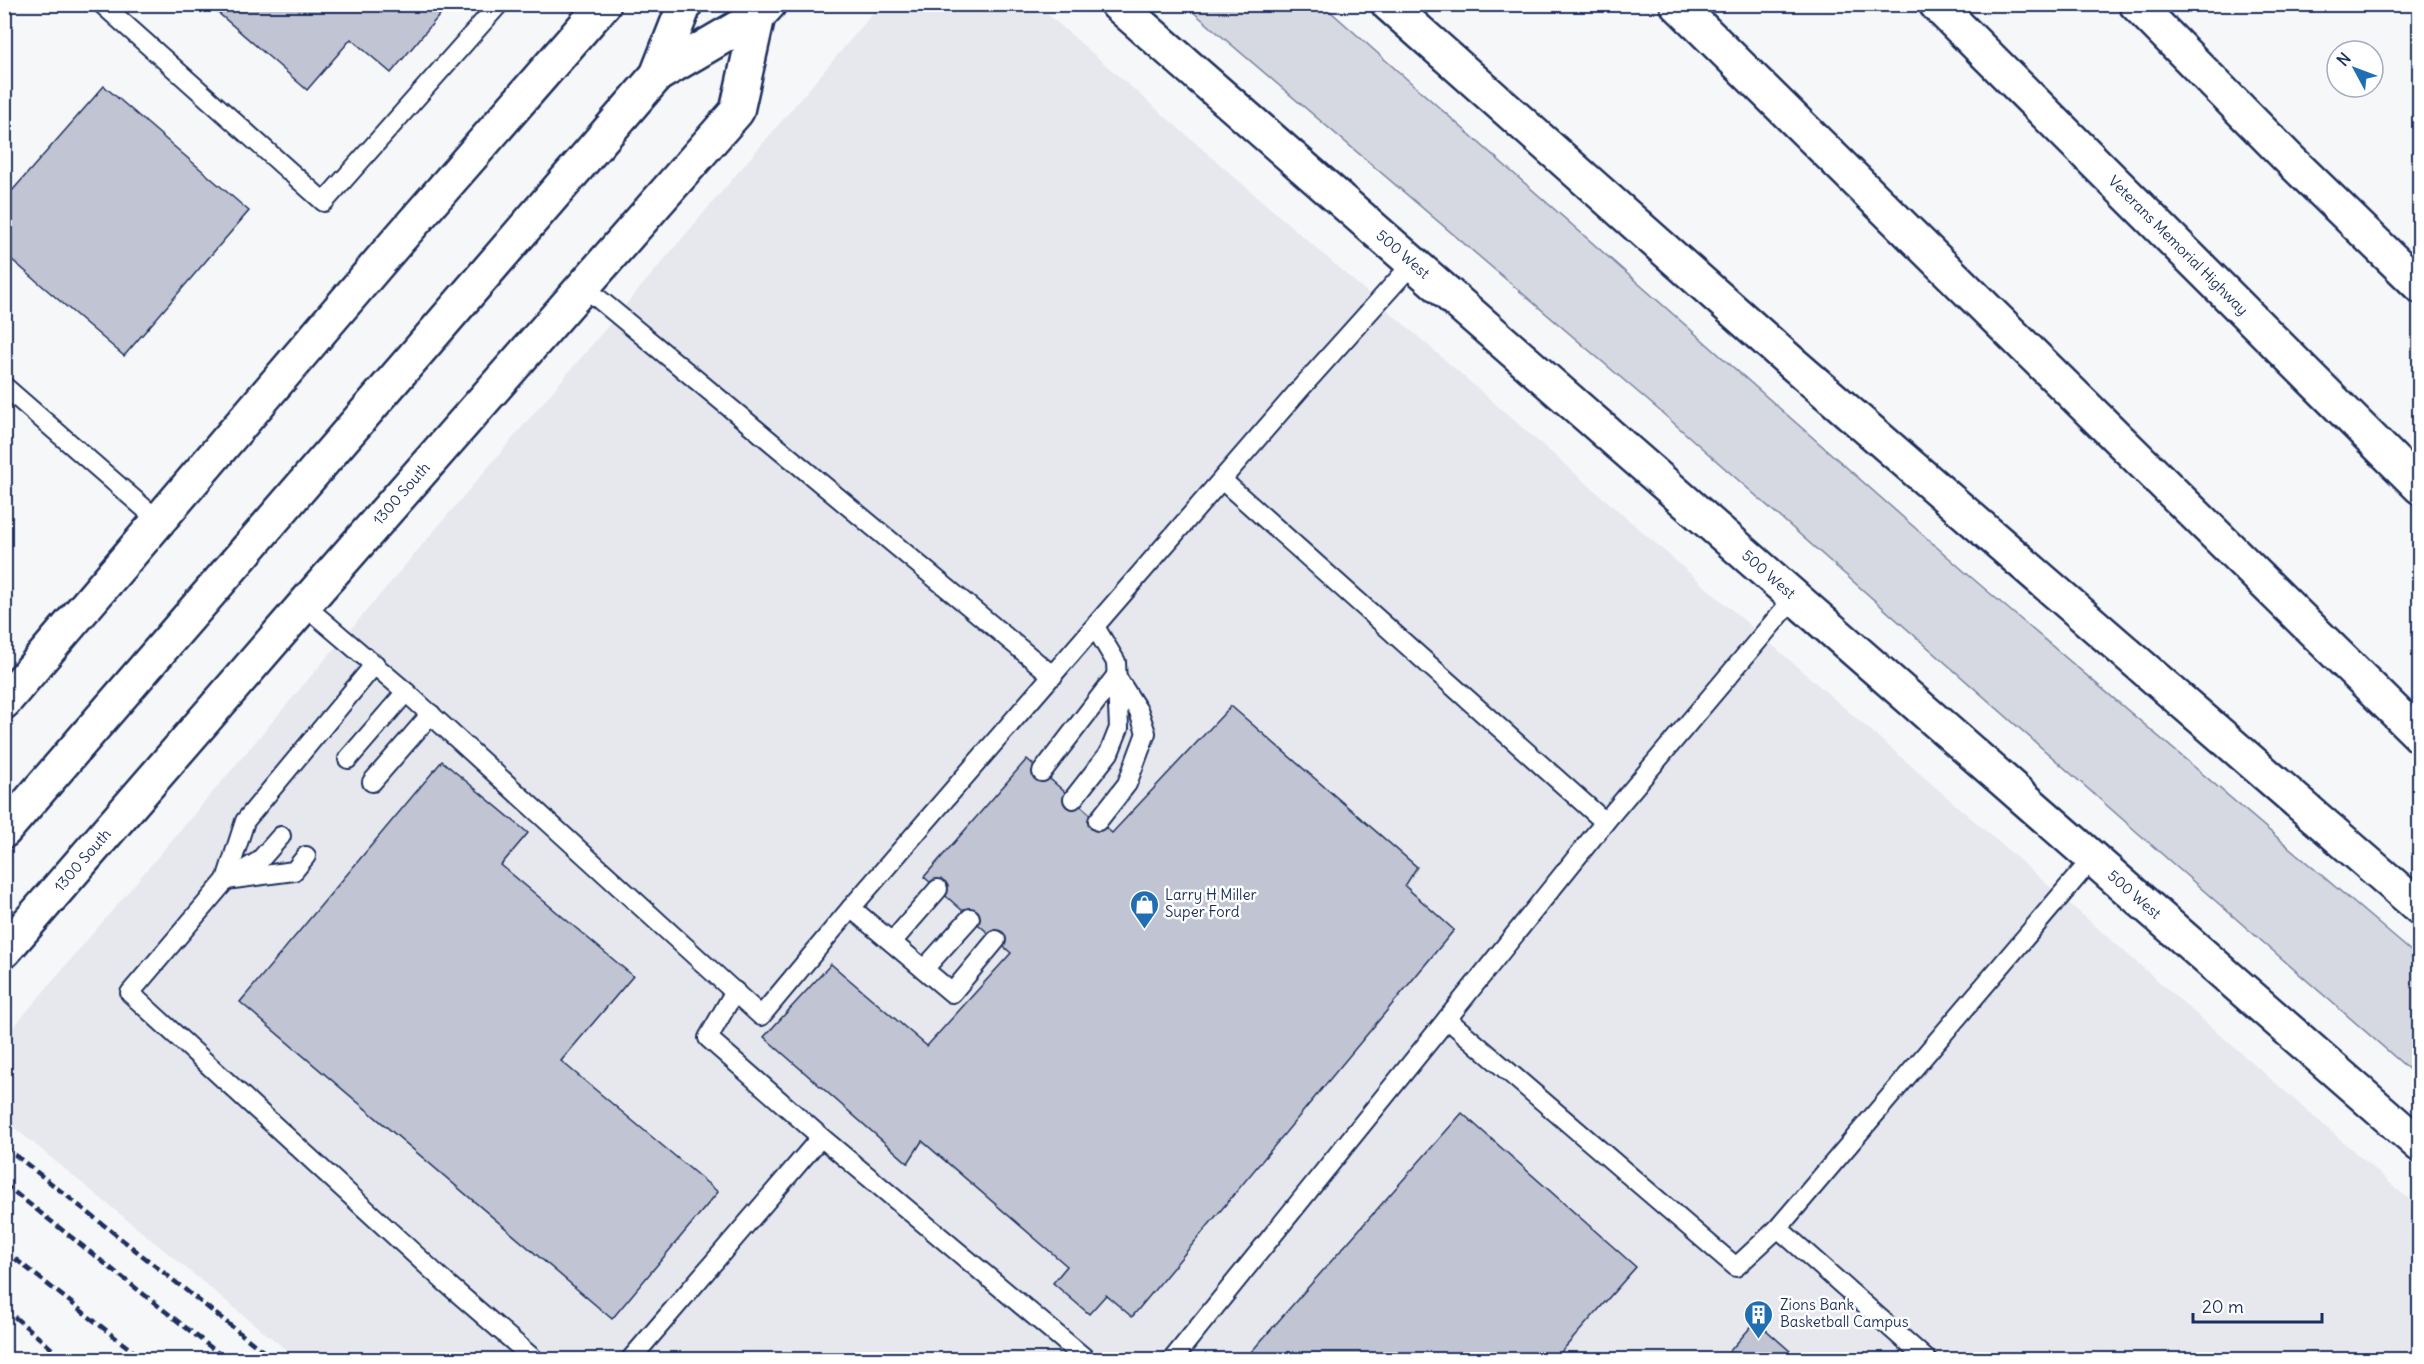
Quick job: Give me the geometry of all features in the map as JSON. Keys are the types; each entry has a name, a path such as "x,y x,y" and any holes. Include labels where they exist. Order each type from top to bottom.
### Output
{"main road":[{"path":"4,702 394,245 604,4"},
{"name":"1300 South","path":"657,75 685,4"},
{"name":"500 West","path":"1117,4 2420,1145"},
{"path":"1388,4 1791,362 2420,908"},
{"path":"1677,4 2420,736"},
{"name":"Veterans Memorial Highway","path":"1936,4 2420,487"},
{"path":"2136,4 2287,157 2420,286"},
{"name":"1300 South","path":"4,831 657,75 764,10"},
{"name":"1300 South","path":"4,951 582,285 737,111 764,10"},
{"path":"2287,157 2420,270"}],"lane":[{"path":"102,4 324,202 499,4"},
{"path":"304,605 375,664 761,1016 851,908 1413,263"},
{"path":"582,285 1053,676"},
{"path":"4,386 159,521"},
{"path":"1222,480 1605,822"},
{"path":"1172,1359 1605,822 1794,598"},
{"path":"1072,799 1109,753 1119,728 1116,662 1095,627"},
{"path":"226,880 245,821 375,664"},
{"path":"1042,772 1116,676"},
{"path":"1098,821 1127,784 1146,733 1139,712 1116,676"},
{"path":"348,759 406,692"},
{"path":"372,782 430,714"},
{"path":"281,836 259,861 226,880 130,993 445,1282 536,1359"},
{"path":"226,880 294,871 306,856"},
{"path":"1447,1018 1736,1268 1778,1228 2092,859"},
{"path":"892,942 938,889"},
{"path":"851,908 952,993 996,940"},
{"path":"924,969 970,918"},
{"path":"735,991 708,1038 821,1137 1088,1359"},
{"path":"630,1359 821,1137"},
{"path":"1778,1228 1927,1359"}],"shaded area":[{"path":"880,5 1037,5 2419,1208 2419,1359 297,1359 5,1120 5,1037"},
{"path":"1185,5 1323,5 1965,572 2419,958 2419,1078 1660,411"}],"building":[{"path":"208,4 449,4 391,73 351,39 307,90"},
{"path":"104,86 249,211 124,356 4,253 4,200"},
{"path":"1231,706 1417,867 1405,886 1454,930 1132,1317 1106,1295 1089,1314 1053,1283 1067,1266 922,1141 908,1163 764,1037 831,964 927,1046 1011,953 924,877 1027,759 1112,833"},
{"path":"442,761 528,833 501,865 633,976 561,1061 718,1192 612,1319 240,1002"},
{"path":"1462,1113 1636,1267 1554,1360 1244,1360"},
{"name":"Zions Bank Basketball Campus","path":"1756,1321 1800,1360 1722,1360"}],"railway":[{"path":"4,1146 274,1360"},
{"path":"4,1184 227,1360"},
{"path":"4,1250 144,1360"},
{"path":"4,1308 65,1360"}],"place":[{"name":"Larry H Miller Super Ford","path":"1144,930"},
{"name":"Zions Bank Basketball Campus","path":"1759,1340"}]}
